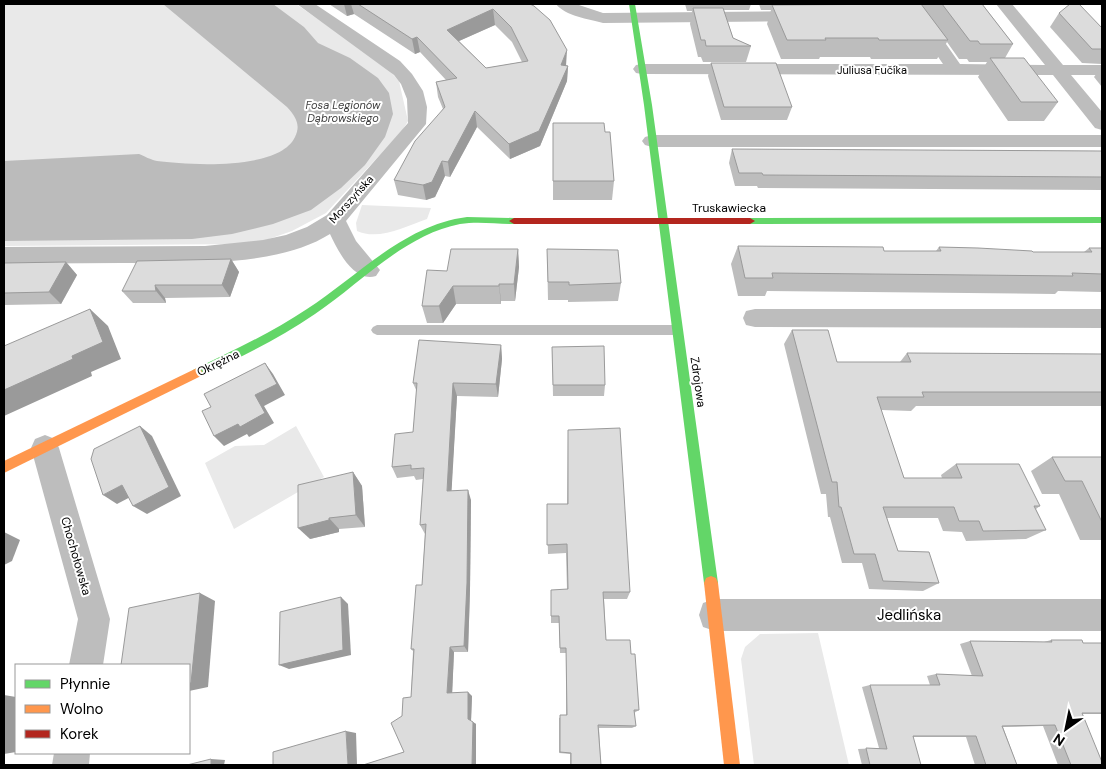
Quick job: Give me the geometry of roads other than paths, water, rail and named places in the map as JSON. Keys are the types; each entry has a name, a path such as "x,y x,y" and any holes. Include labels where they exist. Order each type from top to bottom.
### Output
{"street":[{"name":"Morszyńska","path":"4,256 166,255 245,250 296,240 325,228 335,220 417,124 419,111 412,86 404,74 394,65 305,4"},
{"path":"564,4 581,12 603,18 633,10 823,16"},
{"path":"1004,4 1102,124"},
{"name":"Zdrojowa","path":"633,10 678,330 732,765"},
{"path":"909,12 955,70"},
{"name":"Juliusa Fučíka","path":"642,69 1102,70"},
{"path":"652,141 1102,141"},
{"path":"335,220 341,237 352,255 368,270"},
{"name":"Truskawiecka","path":"368,270 437,226 462,221 1102,220"},
{"name":"Okrężna","path":"4,467 270,337 305,317 368,270"},
{"path":"755,318 1102,319"},
{"name":"Chochołowska","path":"45,448 94,619 86,664"},
{"name":"Jedlińska","path":"715,616 1102,615"}],"lane":[{"path":"377,330 678,330"}],"water":[{"name":"Fosa Legionów Dąbrowskiego","path":"163,4 273,4 304,27 318,43 350,58 378,78 389,93 393,114 385,137 365,165 341,188 311,210 273,224 232,234 192,239 4,241 4,161 139,154 171,163 232,163 252,161 271,156 286,148 295,137 298,129 297,121 287,107"}]}
